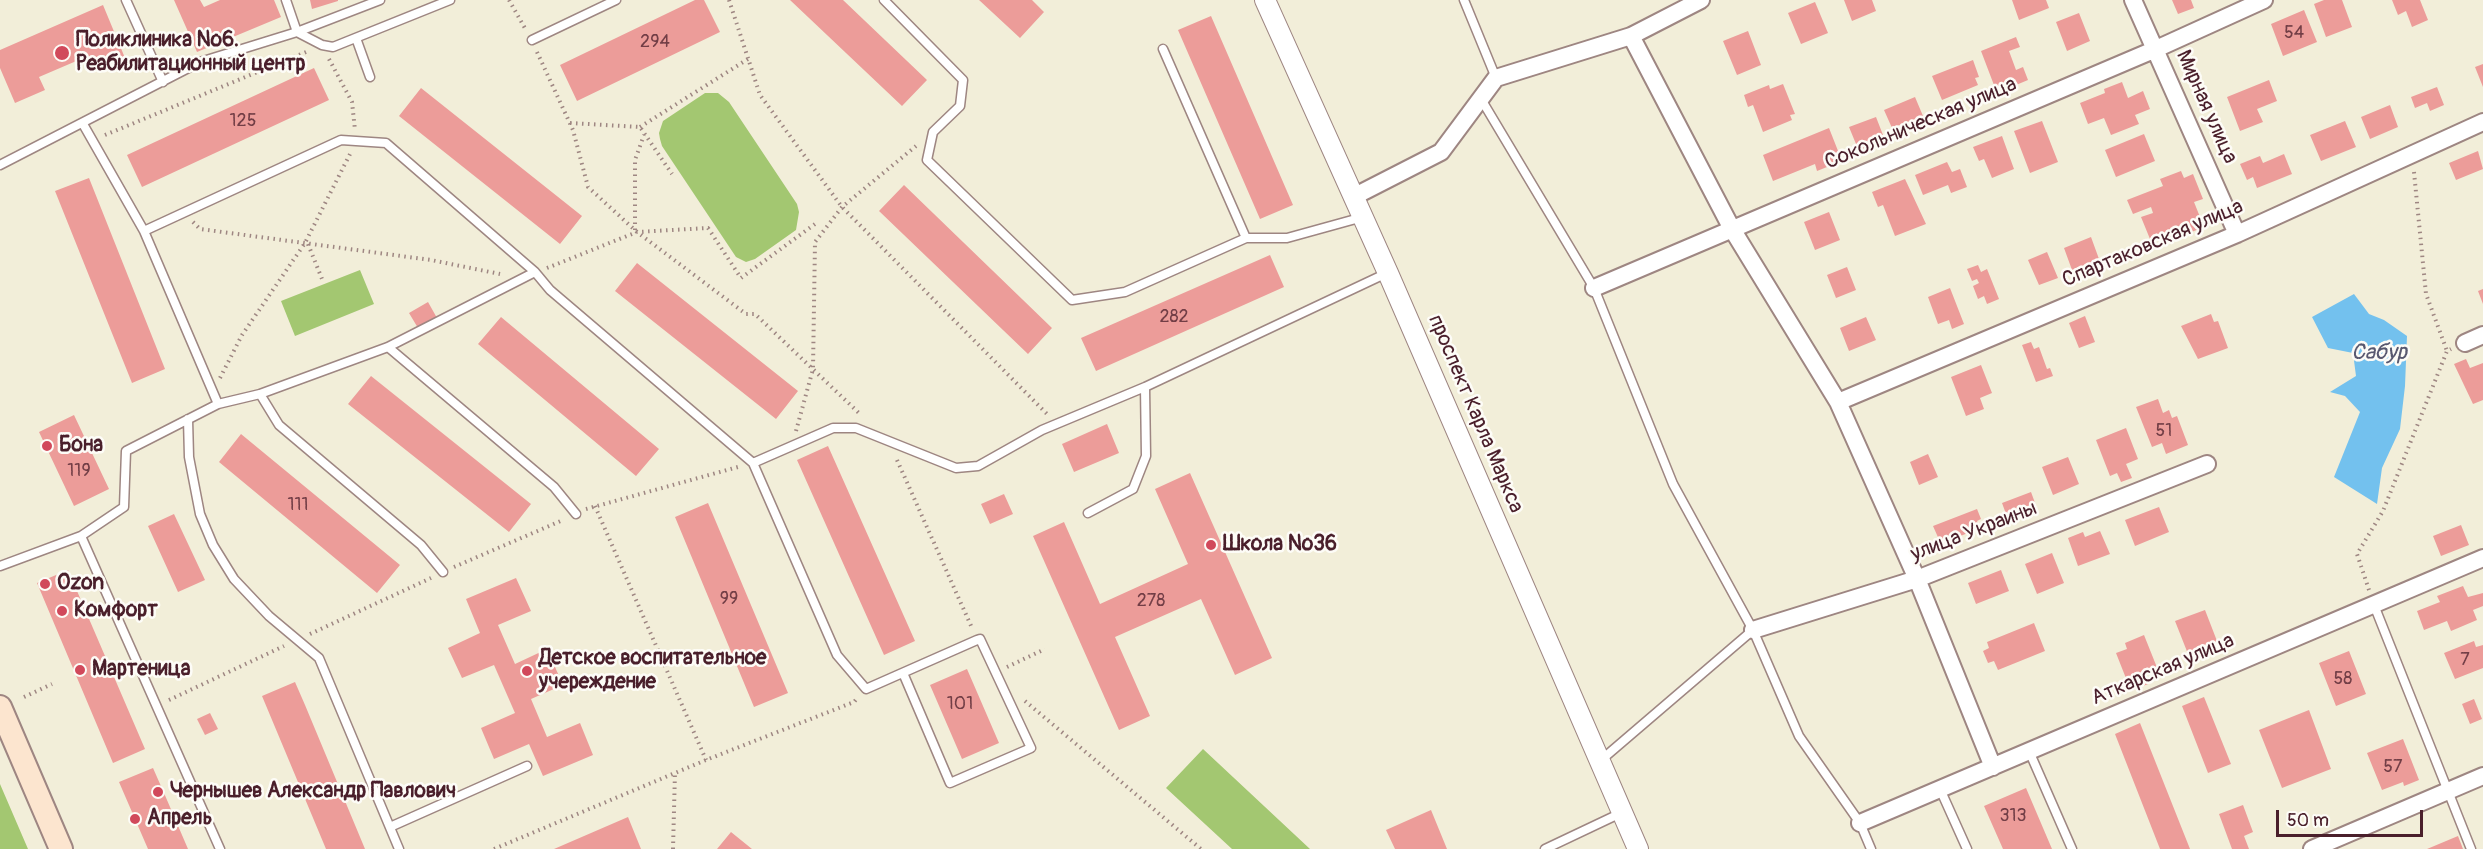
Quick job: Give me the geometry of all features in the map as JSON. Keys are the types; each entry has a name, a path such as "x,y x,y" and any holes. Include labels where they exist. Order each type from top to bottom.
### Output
{"main road":[{"path":"0,707 61,849"}],"street":[{"name":"проспект Карла Маркса","path":"1265,0 1388,273 1638,849"},
{"path":"1353,197 1441,152 1496,78 1631,36 1701,0"},
{"name":"Мирная улица","path":"2133,0 2237,234"},
{"name":"Сокольническая улица","path":"1594,288 2156,49 2264,0"},
{"path":"1631,36 1732,229 1838,402 1917,579 1993,767"},
{"name":"Спартаковская улица","path":"1838,402 2237,234 2483,122"},
{"path":"2465,343 2483,335"},
{"name":"улица Украины","path":"1753,630 1917,579 2207,464"},
{"name":"Аткарская улица","path":"1860,823 2483,558"},
{"path":"2312,849 2483,776"}],"lane":[{"path":"126,0 163,82"},
{"path":"286,0 297,32 322,45 333,47 450,0"},
{"path":"0,165 200,62 297,32 380,0"},
{"path":"532,40 616,0"},
{"path":"884,0 963,80 960,106 933,132 927,160 1072,300 1125,292 1246,238 1287,238 1363,217"},
{"path":"1464,0 1496,78"},
{"path":"356,38 370,77"},
{"path":"1163,49 1246,238"},
{"path":"1480,97 1594,288 1673,483 1753,630 1799,736 1860,823 1871,849"},
{"path":"83,124 144,231 218,404"},
{"path":"144,231 341,140 386,143 535,272 550,290 753,463 837,655 866,689 980,639 1030,748 950,783 903,673"},
{"path":"0,566 81,536 124,507 126,451 218,404 260,394 388,347 535,272"},
{"path":"753,463 832,428 855,428 956,468 978,466 1041,430 1145,387 1388,273"},
{"path":"388,347 554,487 576,514"},
{"path":"1088,513 1133,489 1146,456 1145,387"},
{"path":"260,394 279,426 421,545 443,572"},
{"path":"188,419 189,457 198,502 213,545 234,579 269,616 319,658 399,849"},
{"path":"81,536 220,849"},
{"path":"2374,605 2471,849"},
{"path":"1600,762 1753,630"},
{"path":"2029,751 2072,849"},
{"path":"390,827 527,766"},
{"path":"1940,789 1967,849"},
{"path":"1545,849 1622,813"}],"path":[{"path":"509,0 532,40 570,123 588,187 636,231 746,314 755,314 864,417"},
{"path":"729,0 760,95 842,207 1057,424"},
{"path":"92,140 322,45 352,102 356,141 307,243 242,334 213,392"},
{"path":"570,123 640,127 748,59"},
{"path":"640,127 672,174"},
{"path":"792,446 813,369 815,242 842,207 933,132"},
{"path":"636,231 635,160 645,134"},
{"path":"2374,605 2357,554 2383,511 2446,351 2427,294 2413,154"},
{"path":"184,212 200,229 431,260 522,278"},
{"path":"535,272 636,231 708,228 741,278 815,224"},
{"path":"307,243 322,279"},
{"path":"2446,351 2465,343"},
{"path":"890,442 977,640"},
{"path":"156,706 443,572 595,506 753,463"},
{"path":"595,506 705,760"},
{"path":"1045,649 997,675 1201,849"},
{"path":"24,697 52,684"},
{"path":"494,849 675,772 854,702 866,689"},
{"path":"673,849 675,772"}],"green space":[{"path":"705,93 718,93 729,102 797,204 799,212 796,230 755,259 746,262 736,257 662,146 660,139 659,133 663,121"},
{"path":"360,270 374,304 295,336 281,301"},
{"path":"1203,749 1310,849 1232,849 1166,788"},
{"path":"0,784 28,849 0,849"}],"water":[{"name":"Сабур","path":"2354,294 2369,314 2384,320 2407,336 2400,429 2382,468 2377,504 2334,477 2360,412 2345,396 2330,392 2356,376 2353,353 2328,348 2312,317"}],"building":[{"path":"174,0 200,0 204,7 220,0 274,0 281,17 197,52"},
{"path":"310,0 338,0 338,1 312,9"},
{"path":"695,0 704,0 720,32 577,101 560,65"},
{"path":"790,0 843,0 927,80 902,106"},
{"path":"979,0 1032,0 1044,12 1020,38"},
{"path":"1844,0 1872,0 1876,11 1852,21"},
{"path":"2012,0 2046,0 2049,8 2019,20"},
{"path":"2172,0 2191,0 2194,8 2178,14"},
{"path":"2324,0 2342,0 2352,27 2326,37 2314,4"},
{"path":"2392,0 2420,0 2428,20 2412,27 2406,11 2398,15"},
{"path":"1815,2 1828,33 1801,44 1788,13"},
{"name":"Поликлиника №6. Реабилитационный центр","path":"103,5 125,58 94,71 88,56 39,77 45,90 15,103 0,68 0,50"},
{"path":"2304,10 2317,42 2283,56 2271,24"},
{"path":"2079,13 2090,41 2067,51 2056,22"},
{"path":"1211,16 1293,205 1260,219 1178,30"},
{"path":"1748,31 1761,65 1737,75 1723,41"},
{"path":"2016,37 2020,47 2009,51 2016,70 2023,67 2028,80 1997,93 1981,51"},
{"path":"1973,60 1979,77 1975,78 1978,85 1942,100 1932,76"},
{"path":"2483,64 2483,87 2475,67"},
{"path":"314,68 329,100 142,187 127,155"},
{"path":"2269,80 2277,101 2257,109 2263,122 2240,131 2227,97"},
{"path":"2122,82 2128,98 2143,91 2150,109 2135,115 2139,124 2111,135 2104,118 2088,124 2080,103 2105,93 2104,89"},
{"path":"1783,84 1795,114 1790,115 1792,120 1763,132 1753,105 1748,107 1744,95 1769,85 1770,89"},
{"path":"2437,87 2444,105 2430,111 2427,103 2415,108 2411,97"},
{"path":"421,88 582,216 560,244 399,116"},
{"path":"1915,97 1923,116 1892,128 1884,110"},
{"path":"2390,105 2398,127 2370,139 2361,117"},
{"path":"1876,117 1883,135 1872,139 1874,145 1864,149 1861,143 1856,144 1849,127"},
{"path":"2042,121 2058,162 2030,173 2014,131"},
{"path":"2345,121 2356,147 2321,161 2310,135"},
{"path":"1829,128 1842,161 1817,171 1815,164 1773,181 1763,155"},
{"path":"2144,134 2155,161 2116,177 2105,150"},
{"path":"2002,136 2014,169 1992,178 1984,159 1979,161 1973,147"},
{"path":"2478,151 2483,169 2456,180 2449,163"},
{"path":"2284,154 2292,174 2257,188 2253,177 2247,180 2240,164 2260,156 2263,163"},
{"path":"1947,162 1952,172 1960,169 1967,187 1951,193 1948,185 1923,195 1915,175"},
{"path":"2181,171 2184,178 2193,174 2203,199 2194,202 2204,227 2164,243 2161,235 2150,239 2141,217 2153,213 2151,207 2133,214 2127,200 2163,186 2160,179"},
{"path":"89,178 165,369 132,383 55,191"},
{"path":"1905,179 1926,224 1895,236 1883,205 1878,207 1872,192"},
{"path":"904,185 1052,328 1028,354 879,211"},
{"path":"1829,212 1840,240 1815,250 1804,222"},
{"path":"2091,237 2099,259 2072,270 2064,248"},
{"path":"2047,252 2058,278 2039,285 2028,260"},
{"path":"1270,255 1284,287 1096,371 1081,338"},
{"path":"637,263 798,391 776,419 615,291"},
{"path":"1978,265 1981,272 1987,269 1999,299 1987,304 1984,296 1978,299 1973,286 1979,283 1977,279 1972,281 1967,269"},
{"path":"1847,267 1856,290 1836,298 1827,275"},
{"path":"1950,288 1964,324 1952,329 1949,320 1938,324 1928,297"},
{"path":"2483,289 2483,304 2478,291"},
{"path":"428,302 437,318 418,328 409,313"},
{"path":"2211,314 2214,322 2218,321 2228,348 2198,359 2181,326"},
{"path":"2085,316 2095,342 2079,348 2069,323"},
{"path":"501,317 659,449 636,476 478,344"},
{"path":"1866,317 1876,340 1849,351 1840,328"},
{"path":"2031,342 2034,349 2039,347 2047,369 2050,368 2053,376 2036,382 2022,345"},
{"path":"2466,359 2470,368 2483,363 2483,400 2473,404 2454,364"},
{"path":"1981,365 1992,393 1980,398 1984,409 1966,416 1951,377"},
{"path":"371,376 531,504 509,532 348,404"},
{"path":"2158,399 2163,413 2169,410 2172,418 2177,416 2188,445 2166,454 2162,443 2152,447 2136,407"},
{"path":"74,415 109,489 74,506 39,432"},
{"path":"1107,424 1119,453 1074,472 1062,444"},
{"path":"2126,428 2138,459 2126,464 2132,478 2121,482 2117,473 2110,476 2096,440"},
{"path":"241,434 400,565 377,593 219,462"},
{"path":"828,446 915,641 884,655 797,460"},
{"path":"1928,454 1938,477 1919,485 1910,462"},
{"path":"2068,457 2079,484 2053,495 2042,467"},
{"path":"1190,473 1272,658 1235,675 1201,599 1115,637 1150,716 1119,730 1033,536 1064,522 1100,604 1188,564 1155,489"},
{"path":"2031,492 2038,511 2009,522 2002,503"},
{"path":"1004,494 1013,514 990,524 981,504"},
{"path":"708,503 788,693 754,707 675,517"},
{"path":"2159,507 2169,532 2135,546 2125,520"},
{"path":"1977,509 1981,519 1977,521 1980,528 1941,544 1933,526"},
{"path":"174,514 205,580 178,592 148,526"},
{"path":"2461,525 2469,545 2441,556 2433,536"},
{"path":"2100,531 2110,554 2078,566 2068,538 2083,532 2085,537"},
{"path":"2052,553 2064,583 2037,594 2025,564"},
{"path":"68,570 145,749 113,763 37,583"},
{"path":"2001,570 2009,591 1976,604 1968,583"},
{"name":"Детское воспитательное учереждение","path":"516,578 531,611 498,625 515,664 547,649 563,685 531,699 547,737 580,723 593,755 543,776 529,744 494,759 481,728 515,713 494,665 462,678 448,648 480,633 466,599"},
{"path":"2463,586 2468,597 2483,593 2483,606 2473,610 2477,620 2451,631 2447,621 2424,630 2417,611 2440,602 2437,596"},
{"path":"2205,610 2217,641 2204,647 2206,653 2190,659 2175,621"},
{"path":"2034,623 2045,651 1998,670 1994,661 1988,663 1983,651 1989,648 1987,642"},
{"path":"2144,635 2158,670 2144,675 2148,684 2131,691 2116,653 2127,649 2125,643"},
{"path":"2474,641 2476,647 2483,645 2483,668 2455,679 2444,653"},
{"path":"2349,651 2366,694 2336,706 2319,663"},
{"path":"967,669 999,743 962,759 930,685"},
{"path":"295,682 365,849 326,849 262,696"},
{"path":"2204,697 2231,764 2208,773 2182,706"},
{"path":"2474,699 2482,719 2470,724 2462,704"},
{"path":"2309,710 2331,769 2282,788 2259,730"},
{"path":"210,713 218,729 205,735 197,719"},
{"path":"2140,723 2190,849 2160,849 2115,734"},
{"path":"2403,739 2419,780 2404,786 2403,782 2382,790 2367,753"},
{"path":"153,768 188,849 148,849 119,782"},
{"path":"2026,788 2052,849 2003,849 1984,806"},
{"path":"2243,805 2253,832 2244,836 2249,849 2232,849 2219,814"},
{"path":"1431,810 1447,849 1395,849 1386,830"},
{"path":"628,817 641,849 554,849"},
{"path":"731,832 752,849 717,849"},
{"path":"2458,836 2463,849 2427,849"}],"place":[{"name":"Поликлиника №6. Реабилитационный центр","path":"62,53"},
{"name":"Бона","path":"47,446"},
{"name":"Школа №36","path":"1211,545"},
{"name":"Ozon","path":"45,584"},
{"name":"Комфорт","path":"62,611"},
{"name":"Мартеница","path":"80,670"},
{"name":"Детское воспитательное учереждение","path":"527,671"},
{"name":"Чернышев Александр Павлович","path":"158,792"},
{"name":"Апрель","path":"135,819"}]}
